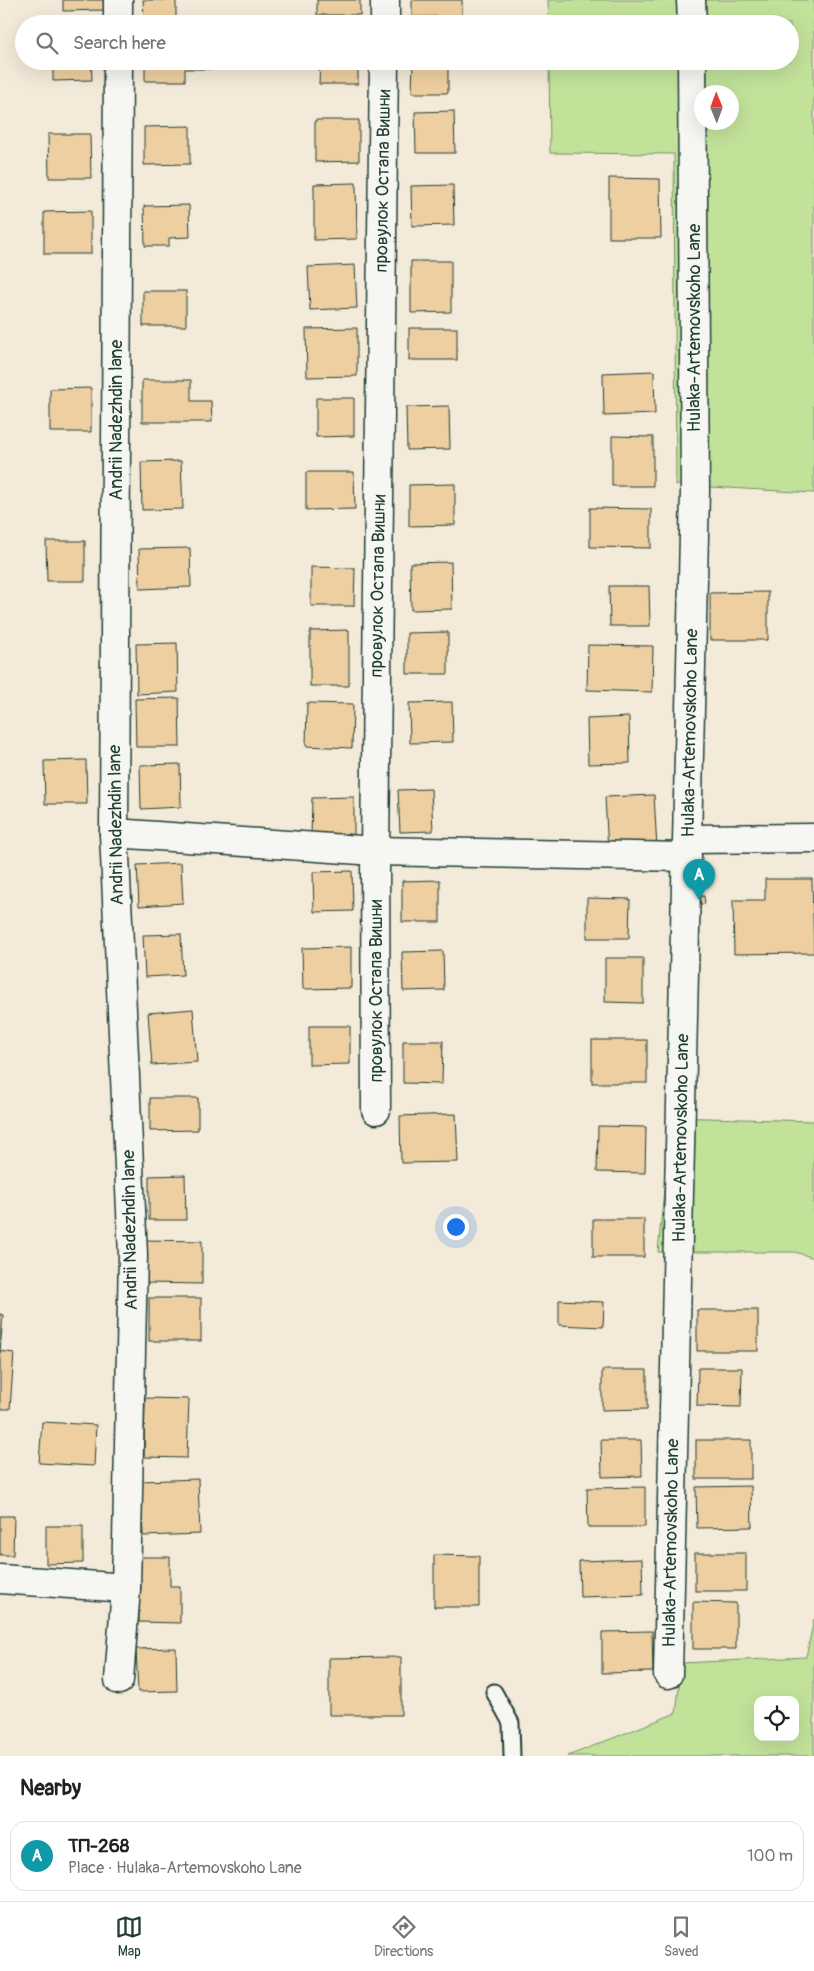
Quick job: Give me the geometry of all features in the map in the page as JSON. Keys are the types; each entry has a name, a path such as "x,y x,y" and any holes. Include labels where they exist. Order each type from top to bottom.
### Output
{"street":[{"path":"118,0 118,15"},
{"path":"385,0 385,15"},
{"path":"690,0 691,15"},
{"name":"Andrii Nadezhdin lane","path":"118,70 114,833 133,1255 126,1588 119,1680"},
{"name":"провулок Остапа Вишни","path":"376,1110 375,851 384,70"},
{"name":"Hulaka-Artemovskoho Lane","path":"668,1674 695,491 692,70"},
{"path":"114,833 375,851 688,848 814,838"},
{"path":"0,1579 126,1588"}],"lane":[{"path":"494,1692 511,1723 512,1756"}],"green space":[{"path":"548,0 814,0 814,493 676,485 674,154 550,153 549,70 799,70 799,15 549,15"},
{"path":"671,1117 814,1121 814,1258 795,1252 658,1252"},
{"path":"814,1619 814,1756 568,1756 676,1713 682,1663 806,1657"}],"building":[{"path":"63,0 104,0 104,10 63,11"},
{"path":"143,0 176,0 176,15 144,15"},
{"path":"317,0 360,0 360,15 317,15"},
{"path":"412,0 462,0 462,15 412,15"},
{"path":"53,70 91,70 92,80 53,81"},
{"path":"145,70 185,70 185,81 145,81"},
{"path":"320,70 358,70 358,84 319,84"},
{"path":"413,70 448,70 448,93 412,93"},
{"path":"454,111 455,153 416,153 415,112"},
{"path":"315,120 359,120 359,161 315,162"},
{"path":"190,126 190,164 144,165 144,127"},
{"path":"48,134 90,134 91,178 49,178"},
{"path":"609,178 660,179 661,238 609,238"},
{"path":"356,183 357,239 314,240 314,184"},
{"path":"453,185 454,225 412,226 411,186"},
{"path":"189,205 190,237 169,238 169,246 145,246 144,206"},
{"path":"91,211 91,254 44,254 44,212"},
{"path":"411,261 451,261 451,312 411,313"},
{"path":"355,265 357,308 310,310 308,267"},
{"path":"143,291 186,291 186,326 143,326"},
{"path":"357,328 357,376 307,377 306,329"},
{"path":"409,328 457,328 457,360 409,360"},
{"path":"654,371 655,414 604,416 603,373"},
{"path":"142,380 191,380 191,401 211,401 212,422 142,422"},
{"path":"91,388 91,432 50,432 50,389"},
{"path":"316,398 354,398 354,436 316,437"},
{"path":"449,406 450,449 407,450 406,407"},
{"path":"612,436 653,437 653,486 612,486"},
{"path":"181,461 183,509 142,510 141,462"},
{"path":"306,472 354,472 355,509 306,510"},
{"path":"455,484 455,525 409,526 409,485"},
{"path":"590,508 651,509 651,548 590,547"},
{"path":"46,541 85,541 85,581 47,581"},
{"path":"190,548 191,587 140,589 139,549"},
{"path":"451,562 452,609 411,610 410,563"},
{"path":"311,567 355,568 354,606 311,606"},
{"path":"609,586 649,586 650,626 610,626"},
{"path":"768,592 768,640 710,640 710,593"},
{"path":"349,630 349,686 310,686 310,631"},
{"path":"448,632 448,674 407,674 407,633"},
{"path":"177,643 178,692 137,694 136,644"},
{"path":"588,645 653,646 652,692 587,690"},
{"path":"179,698 180,747 136,747 135,699"},
{"path":"452,702 453,742 410,743 409,703"},
{"path":"307,703 353,704 352,748 306,746"},
{"path":"629,717 630,763 588,764 587,719"},
{"path":"86,760 87,804 45,804 44,761"},
{"path":"180,764 181,807 141,809 140,765"},
{"path":"431,789 433,831 400,832 398,790"},
{"path":"654,795 657,849 608,851 605,797"},
{"path":"354,797 354,837 311,837 312,798"},
{"path":"181,863 183,903 139,906 137,865"},
{"path":"352,871 353,911 314,912 313,872"},
{"path":"765,879 812,879 814,953 734,954 733,900 765,900"},
{"path":"440,880 440,922 402,922 402,881"},
{"path":"694,896 704,896 705,904 694,905"},
{"path":"587,898 630,899 629,938 587,938"},
{"path":"181,934 183,975 145,977 143,935"},
{"path":"351,947 351,988 303,989 302,948"},
{"path":"443,951 444,990 403,991 402,952"},
{"path":"605,958 643,958 643,1003 605,1002"},
{"path":"193,1009 197,1062 152,1065 148,1013"},
{"path":"309,1026 350,1026 350,1064 309,1065"},
{"path":"592,1040 647,1040 647,1083 592,1083"},
{"path":"403,1041 443,1041 442,1084 403,1083"},
{"path":"150,1098 198,1098 198,1130 150,1131"},
{"path":"456,1114 458,1162 401,1163 400,1116"},
{"path":"598,1126 646,1127 645,1173 597,1172"},
{"path":"185,1175 186,1220 149,1220 149,1176"},
{"path":"593,1219 644,1219 644,1257 593,1257"},
{"path":"146,1240 202,1241 202,1284 146,1283"},
{"path":"149,1298 201,1298 201,1341 149,1341"},
{"path":"559,1300 604,1302 603,1327 559,1325"},
{"path":"697,1310 758,1310 758,1351 697,1351"},
{"path":"0,1314 3,1315 0,1351"},
{"path":"0,1351 14,1353 10,1409 0,1409"},
{"path":"698,1368 742,1368 741,1407 697,1406"},
{"path":"602,1370 647,1370 647,1409 602,1410"},
{"path":"145,1398 189,1399 187,1458 144,1457"},
{"path":"42,1422 96,1425 94,1466 39,1463"},
{"path":"601,1440 641,1440 642,1476 602,1477"},
{"path":"696,1440 751,1440 751,1479 696,1479"},
{"path":"198,1479 200,1534 143,1536 141,1481"},
{"path":"751,1486 752,1527 697,1528 696,1487"},
{"path":"645,1487 645,1527 588,1527 587,1488"},
{"path":"0,1516 14,1516 13,1555 0,1555"},
{"path":"46,1526 83,1526 83,1563 46,1564"},
{"path":"695,1553 746,1553 746,1591 695,1591"},
{"path":"434,1555 479,1556 479,1607 434,1607"},
{"path":"139,1557 170,1557 170,1586 180,1586 180,1623 139,1622"},
{"path":"642,1559 643,1595 580,1597 579,1561"},
{"path":"693,1602 736,1603 736,1649 693,1649"},
{"path":"652,1631 653,1672 602,1673 602,1632"},
{"path":"176,1648 177,1691 138,1692 136,1649"},
{"path":"401,1657 401,1715 329,1715 329,1658"}],"place":[{"name":"ТП-268","path":"699,900"}]}
